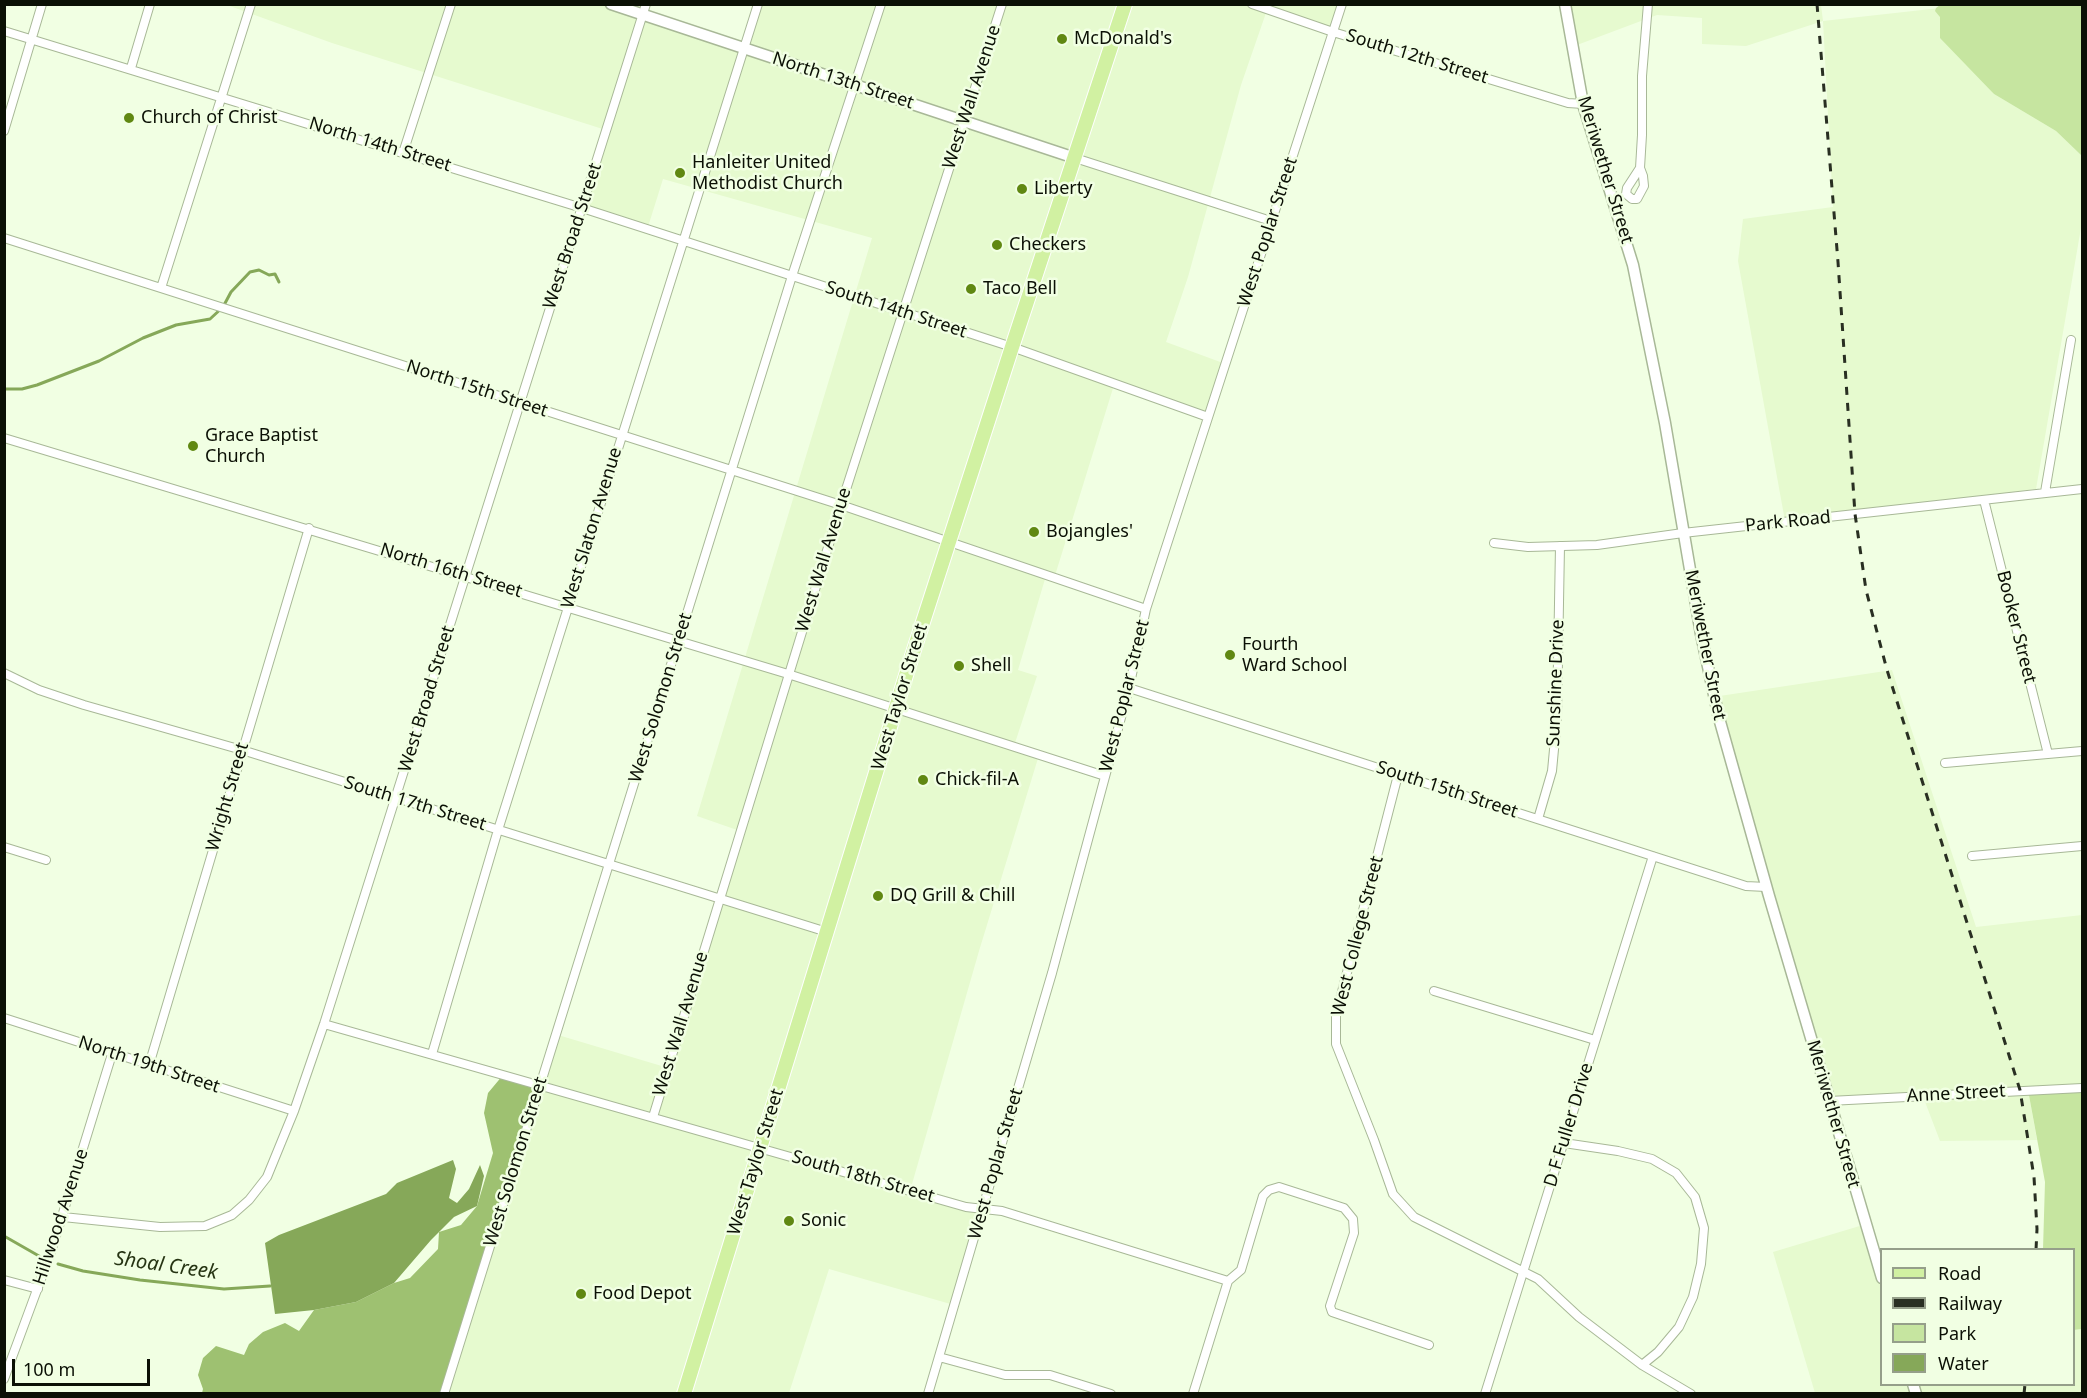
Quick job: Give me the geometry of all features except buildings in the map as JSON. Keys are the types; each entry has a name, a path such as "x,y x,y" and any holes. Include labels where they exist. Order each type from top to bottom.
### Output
{"main road":[{"name":"West Taylor Street","path":"684,1394 896,708 1125,4"}],"street":[{"path":"4,131 42,4"},
{"path":"131,68 150,4"},
{"path":"161,288 251,4"},
{"path":"403,153 451,4"},
{"name":"North 13th Street","path":"610,4 644,10 743,49 1075,158"},
{"name":"West Slaton Avenue","path":"432,1054 498,830 758,4"},
{"name":"West Solomon Street","path":"444,1394 792,276 881,4"},
{"name":"West Wall Avenue","path":"653,1118 788,674 1002,4"},
{"name":"South 12th Street","path":"1252,4 1333,32 1568,103 1583,104"},
{"name":"West Poplar Street","path":"928,1394 1052,973 1129,688 1146,609 1342,4"},
{"name":"Meriwether Street","path":"1565,4 1583,104 1633,265 1665,423 1701,634 1719,718 1766,887 1880,1275"},
{"path":"1640,168 1642,76 1648,4"},
{"name":"West Broad Street","path":"63,1217 160,1227 205,1226 232,1215 249,1200 267,1177 294,1112 324,1024 644,10"},
{"name":"North 14th Street","path":"4,31 131,68 582,208"},
{"path":"1075,158 1271,221"},
{"name":"South 14th Street","path":"582,208 1012,347 1208,417"},
{"name":"North 15th Street","path":"4,238 841,505 929,534 949,543"},
{"path":"2045,492 2071,340"},
{"name":"North 16th Street","path":"4,438 678,640 1105,776"},
{"name":"Park Road","path":"1494,543 1528,547 1598,545 1683,533 2082,489"},
{"name":"Booker Street","path":"1984,500 2048,754"},
{"name":"Wright Street","path":"149,1065 309,528"},
{"path":"949,543 1146,609"},
{"name":"Sunshine Drive","path":"1538,819 1552,771 1556,727 1560,546"},
{"name":"South 17th Street","path":"4,673 39,690 84,705 242,750 827,932"},
{"name":"South 15th Street","path":"1129,688 1746,886 1766,887"},
{"path":"1945,763 2082,751"},
{"name":"West College Street","path":"1398,775 1336,1015 1336,1044 1393,1194 1414,1218 1524,1270 1538,1279 1579,1317 1642,1365 1691,1394"},
{"path":"1972,856 2082,846"},
{"path":"4,847 46,860"},
{"name":"D F Fuller Drive","path":"1485,1394 1653,856"},
{"path":"1434,991 1595,1040"},
{"name":"North 19th Street","path":"4,1018 294,1112"},
{"name":"South 18th Street","path":"324,1024 966,1207 1002,1211 1228,1281"},
{"name":"Hillwood Avenue","path":"4,1379 63,1217 112,1054"},
{"name":"Anne Street","path":"1829,1101 2020,1090 2082,1089"},
{"path":"1564,1143 1618,1150 1652,1160 1676,1173 1695,1197 1704,1228 1701,1264 1694,1297 1679,1327 1658,1352 1642,1365"},
{"path":"1194,1394 1228,1281 1241,1270 1263,1196 1269,1190 1279,1187 1344,1208 1353,1219 1354,1233 1330,1306 1332,1312 1429,1345"},
{"path":"4,1280 38,1289"},
{"path":"939,1358 1005,1375 1050,1375 1111,1394"}],"shaded area":[{"path":"227,5 606,5 745,51 760,5 1340,5 1331,29 1267,10 1241,85 1188,277 1166,342 1223,363 1205,415 1114,385 1053,582 1045,579 1018,670 1037,676 1014,746 1039,755 979,951 910,1191 983,1213 954,1305 829,1269 789,1393 446,1393 455,1375 540,1085 558,1035 665,1067 740,831 697,816 872,238 663,179 647,230 584,211 609,131 332,43"},
{"path":"1571,5 1821,5 1823,21 1746,46 1702,44 1702,18 1657,15 1577,45"},
{"path":"1940,8 1994,94 2056,131 2082,156 2082,222 2036,489 1785,521 1738,261 1743,219 1833,207 1823,21"},
{"path":"1892,670 1976,927 2082,915 2082,1090 2028,1090 2037,1140 1940,1141 1922,1094 1833,1098 1713,697"},
{"path":"503,1075 540,1086 444,1393 202,1393 203,1389 198,1375 203,1358 216,1346 244,1355 249,1344 263,1332 285,1323 299,1331 314,1310 356,1302 394,1283 410,1278 438,1249 439,1232 461,1225 477,1206 493,1153 484,1113 488,1093"},
{"path":"1863,1225 1880,1268 1880,1386 2075,1386 2075,1330 2082,1329 2082,1393 1815,1393 1773,1252"}],"green space":[{"path":"1940,5 2082,5 2082,156 2056,131 1994,94 1940,38 1940,17 1935,11"},
{"path":"2028,1090 2082,1090 2082,1329 2075,1330 2075,1248 2043,1248 2045,1182"}],"water":[{"path":"453,1160 456,1169 449,1198 457,1203 469,1189 480,1165 484,1176 477,1206 454,1217 394,1283 356,1302 275,1314 265,1243 279,1235 386,1194 397,1183"}],"waterway":[{"path":"4,389 22,389 37,385 99,361 143,338 176,325 210,319 223,307 231,292 250,272 259,270 269,275 275,274 279,282"},
{"name":"Shoal Creek","path":"4,1236 39,1256"},
{"name":"Shoal Creek","path":"58,1264 83,1271 140,1280 224,1289 270,1286"}],"railway":[{"path":"1817,4 1855,514 1866,590 1887,670 2020,1090 2034,1177 2036,1248"},
{"path":"2024,1394 2025,1386"}],"place":[{"name":"McDonald's","path":"1062,39"},
{"name":"Church of Christ","path":"129,118"},
{"name":"Hanleiter United Methodist Church","path":"680,173"},
{"name":"Liberty","path":"1022,189"},
{"name":"Checkers","path":"997,245"},
{"name":"Taco Bell","path":"971,289"},
{"name":"Grace Baptist Church","path":"193,446"},
{"name":"Bojangles'","path":"1034,532"},
{"name":"Fourth Ward School","path":"1230,655"},
{"name":"Shell","path":"959,666"},
{"name":"Chick-fil-A","path":"923,780"},
{"name":"DQ Grill & Chill","path":"878,896"},
{"name":"Sonic","path":"789,1221"},
{"name":"Food Depot","path":"581,1294"}]}
